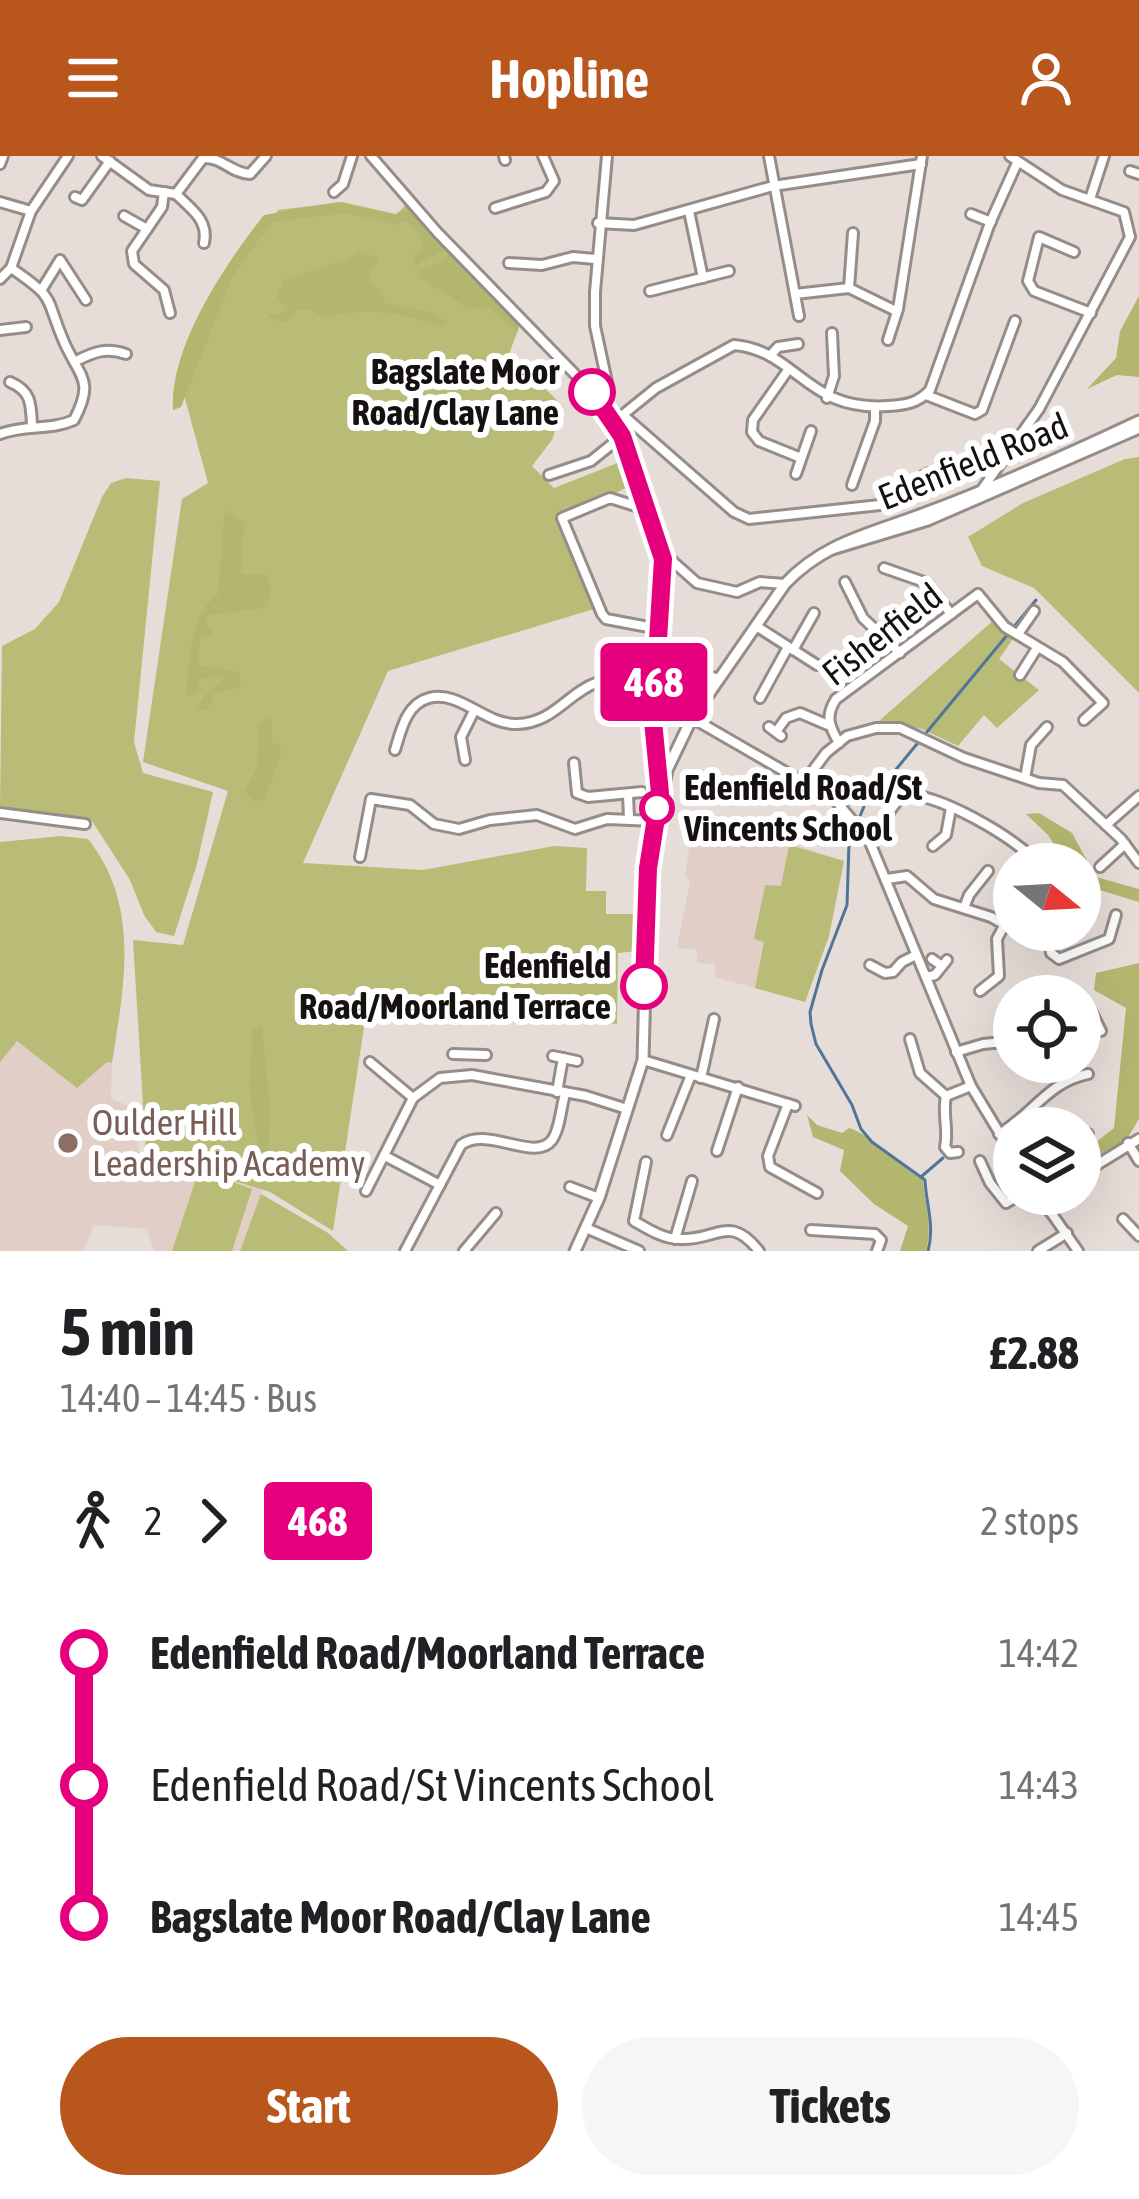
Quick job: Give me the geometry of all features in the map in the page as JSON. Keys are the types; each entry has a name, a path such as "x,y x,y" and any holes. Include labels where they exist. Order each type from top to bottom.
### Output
{"main road":[{"name":"Edenfield Road","path":"575,1251 599,1198 644,1060 644,936 655,821 669,762 692,718 785,584 826,550 843,548 1010,481 1139,424"},
{"name":"Edenfield Road","path":"896,526 1010,481"}],"street":[{"path":"0,164 3,156"},
{"path":"0,279 11,268 31,211 68,156"},
{"path":"176,194 203,158 216,158 238,173 250,174 266,156"},
{"path":"334,192 344,184 352,156"},
{"path":"371,156 437,232 618,418 734,512 749,519 880,506 900,488 929,473"},
{"path":"495,208 547,193 554,181 544,156"},
{"path":"598,398 607,382 595,326 598,223 607,156"},
{"path":"769,156 800,316"},
{"path":"852,156 852,173"},
{"path":"1090,199 1105,156"},
{"path":"75,197 82,200 106,159 149,190 176,194 202,220 204,243"},
{"path":"598,223 634,225 773,186 921,160 897,311 888,340"},
{"path":"926,395 1014,160 1062,190 1124,212 1134,222 1125,252 1039,409 983,488"},
{"path":"164,192 162,207 132,251 134,264 164,290 170,313"},
{"path":"0,202 31,211"},
{"path":"689,211 704,278"},
{"path":"971,214 991,222"},
{"path":"124,216 147,230"},
{"path":"849,288 853,233"},
{"path":"1074,252 1039,237 1028,281 1034,291 1091,313"},
{"path":"42,289 57,256 86,301"},
{"path":"508,263 542,266 573,256 596,260"},
{"path":"0,434 32,425 58,427 74,420 86,387 64,341 55,308 42,289 11,268"},
{"path":"650,291 729,271"},
{"path":"796,294 849,288 897,311"},
{"path":"618,418 656,388 734,345 770,356 839,404 903,405 926,395 975,414 982,410 1015,321"},
{"path":"0,330 26,327"},
{"path":"827,398 834,376 832,333"},
{"path":"770,356 778,347 798,344"},
{"path":"76,361 97,351 126,354"},
{"path":"788,370 753,420 752,432 759,441 801,458"},
{"path":"10,382 24,388 30,398 32,425"},
{"path":"851,484 875,421 875,407"},
{"path":"618,418 663,559 654,678 660,793"},
{"path":"796,474 811,430"},
{"path":"549,475 591,461 622,436"},
{"path":"1006,456 1010,481"},
{"path":"649,511 610,498 562,518 606,619 658,629"},
{"path":"663,559 670,559 697,583 737,592 760,582 785,584"},
{"path":"884,568 927,583 951,614"},
{"path":"845,582 862,605 863,618 900,653"},
{"name":"Fisherfield","path":"838,743 828,725 836,699 978,594 1012,631 1064,662 1105,699 1086,718 1097,724"},
{"path":"760,698 814,614"},
{"path":"1012,631 1033,616"},
{"path":"756,626 817,665"},
{"path":"1020,675 1036,648"},
{"path":"655,655 718,680"},
{"path":"394,750 407,716 420,702 445,697 505,723 535,722 600,681 654,678"},
{"path":"465,760 461,736 474,711"},
{"path":"775,731 786,718 800,713 828,725"},
{"path":"692,718 805,781 836,801 856,823 886,879 971,1086 993,1124"},
{"path":"1025,778 1031,745 1047,726"},
{"path":"805,781 826,753 848,736 876,728 900,728 950,753 1025,778 1063,785 1139,862"},
{"path":"655,756 669,762"},
{"path":"574,763 578,794 642,792"},
{"path":"628,795 629,818"},
{"path":"868,840 881,830 904,796 951,808 1017,843"},
{"path":"1106,825 1139,796"},
{"path":"360,857 371,799 410,805 434,824 459,829 537,815 575,829 607,819 655,821"},
{"path":"933,846 946,835 951,808"},
{"path":"0,813 85,824"},
{"path":"1101,866 1125,844"},
{"path":"886,879 907,876 934,898 993,918"},
{"path":"964,908 985,878"},
{"path":"1101,942 1109,939 1112,919"},
{"path":"980,991 1002,977 999,951"},
{"path":"1052,951 1053,959 1059,959 1079,951"},
{"path":"874,971 892,972 916,955"},
{"path":"926,977 935,975 944,963 932,959"},
{"path":"668,1135 696,1077 714,1019"},
{"path":"910,1039 920,1073 946,1096"},
{"path":"956,1052 993,1043"},
{"path":"453,1054 486,1055"},
{"path":"472,1076 473,1055"},
{"path":"405,1251 468,1140 547,1146 554,1138 561,1093 558,1057 577,1060"},
{"path":"644,1060 792,1105 768,1156 770,1167 817,1193"},
{"path":"370,1062 413,1098"},
{"path":"366,1191 413,1098 440,1078 472,1076 629,1110"},
{"path":"1032,1107 1059,1083"},
{"path":"946,1096 971,1086"},
{"path":"717,1150 738,1087"},
{"path":"946,1096 942,1113 948,1133 945,1147 950,1154 958,1152"},
{"path":"1101,1161 1139,1139"},
{"path":"1128,1143 1139,1161"},
{"path":"385,1156 440,1185"},
{"path":"979,1158 993,1187"},
{"path":"646,1162 632,1219 675,1239 736,1230 753,1250"},
{"path":"675,1239 692,1180"},
{"path":"570,1187 599,1198"},
{"path":"464,1251 496,1213"},
{"path":"1052,1215 1078,1251"},
{"path":"1126,1225 1139,1236"},
{"path":"586,1228 639,1251"},
{"path":"812,1230 875,1234 881,1240 877,1251"},
{"path":"1038,1251 1067,1233"}],"shaded area":[{"path":"706,814 844,861 829,936 805,1002 715,977 715,964 697,963 697,950 677,948 690,880 685,875 689,849"},
{"name":"Oulder Hill Leadership Academy","path":"16,1041 112,1063 111,1099 127,1105 134,1117 139,1153 263,1190 240,1251 154,1251 147,1229 94,1225 83,1251 0,1251 0,1062"}],"green space":[{"path":"339,202 395,215 408,209 445,250 415,265 412,258 423,249 421,235 406,221 397,225 346,213 272,222 232,277 181,407 173,410 174,386 190,333 217,281 264,215"},
{"path":"342,202 396,214 406,205 520,325 509,354 563,406 552,440 532,466 554,488 620,462 628,487 559,519 594,609 388,671 303,863 423,870 554,846 587,848 586,891 606,891 606,914 639,914 639,951 618,953 617,1024 368,1001 333,1231 270,1192 146,1154 133,940 183,945 228,791 143,762 182,499 208,483 184,395 227,278 278,210"},
{"path":"359,252 380,258 370,273 371,285 379,289 385,303 434,313 445,321 443,327 370,312 323,317 312,310 298,310 285,323 268,317 290,309 277,298 283,281"},
{"path":"449,253 520,325 516,331 488,307 469,309 419,277 420,271 443,261"},
{"path":"1139,296 1139,377 1117,375 1087,389 1116,358 1120,331"},
{"path":"1139,457 1139,693 1034,588 982,566 968,537 1023,503"},
{"path":"126,478 160,481 134,742 143,773 213,792 174,936 156,932 92,821 0,809 2,646 35,629 59,602 102,497 111,483"},
{"path":"225,511 246,523 241,574 266,575 272,592 265,608 208,615 205,625 211,635 200,638 198,665 239,672 241,687 215,693 207,710 196,710 225,678 200,679 196,693 186,696 196,627 218,595"},
{"path":"996,618 1015,636 999,659 1039,690 997,728 984,715 958,746 922,729 879,721"},
{"path":"268,717 271,742 280,746 281,756 264,799 254,802 244,791 257,768 259,725"},
{"path":"1039,813 1072,833 1077,843 1053,843 1026,814"},
{"path":"61,836 88,839 105,865 116,891 124,947 112,1063 107,1062 77,1088 17,1041 0,1062 0,842"},
{"path":"789,845 844,861 829,936 805,1002 755,988 764,942 754,939 765,885 781,886"},
{"path":"1101,878 1139,889 1139,902 1101,890"},
{"path":"1139,963 1139,1119 1127,1139 1101,1154 1101,1138 1114,1128 1126,1008 1101,994 1101,975 1096,973"},
{"path":"262,1026 270,1106 268,1161 260,1161 249,1086 253,1029"},
{"path":"807,1115 817,1125 842,1133 849,1128 858,1131 923,1180 929,1223 926,1251 900,1251 908,1226 874,1204 840,1171 844,1150 813,1137"},
{"path":"199,1170 252,1189 232,1251 172,1251"},
{"path":"261,1194 328,1233 348,1251 240,1251"}],"waterway":[{"path":"928,1251 925,1180 861,1129 816,1044 810,1012 847,905 849,843 874,782 893,773 1036,600"},
{"path":"922,1176 943,1158"}],"bus line":[{"name":"468","path":"592,392 622,436 663,559 653,721 660,793 648,868 644,986"}],"place":[{"name":"Bagslate Moor Road/Clay Lane","path":"592,392"},
{"name":"Edenfield Road/St Vincents School","path":"657,808"},
{"name":"Edenfield Road/Moorland Terrace","path":"644,986"},
{"name":"Oulder Hill Leadership Academy","path":"68,1143"}]}
